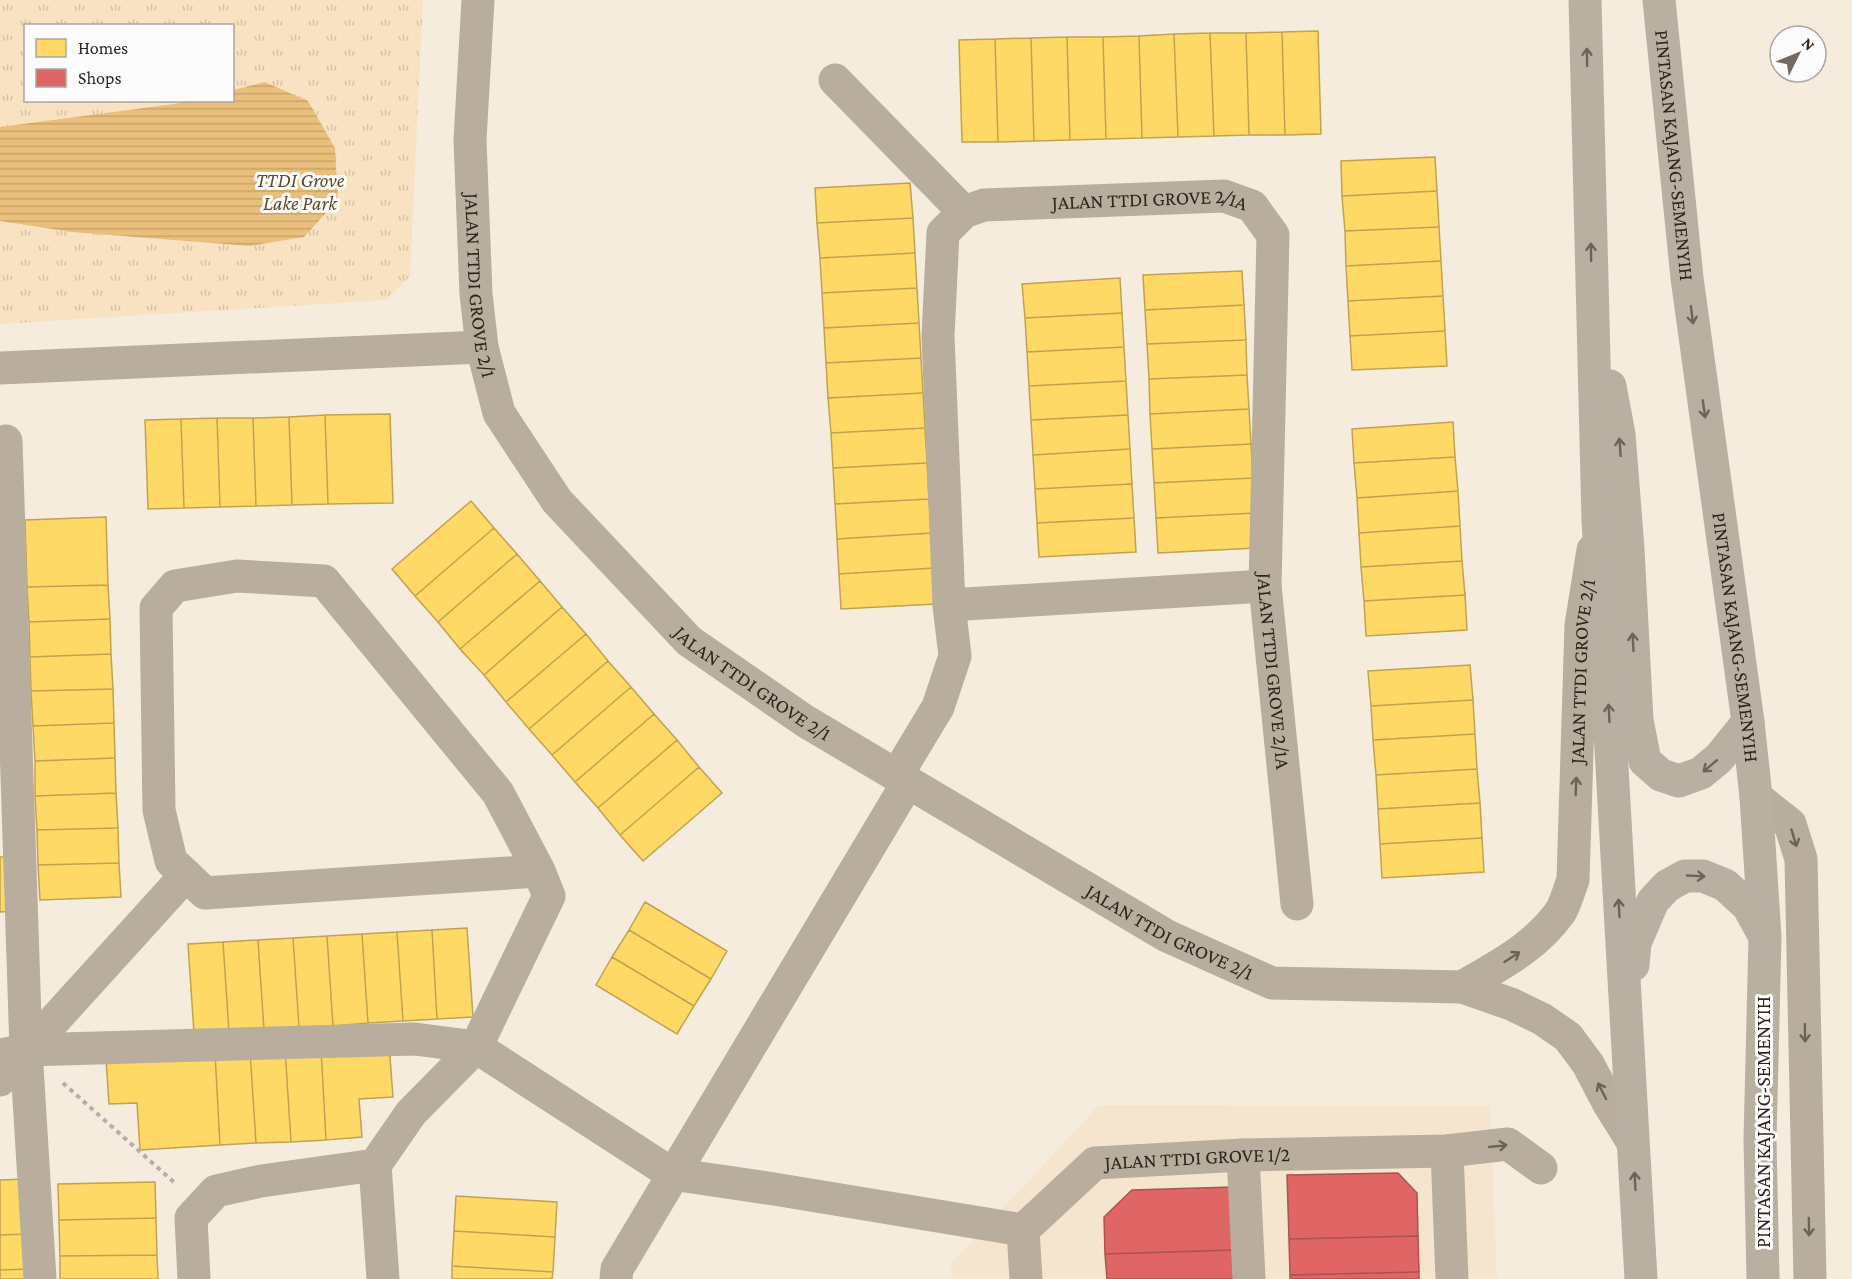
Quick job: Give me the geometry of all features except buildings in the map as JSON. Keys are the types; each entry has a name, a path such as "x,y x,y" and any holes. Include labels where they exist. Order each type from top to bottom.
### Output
{"highway":[{"path":"1585,0 1598,520 1641,1279"},
{"name":"PINTASAN KAJANG-SEMENYIH","path":"1659,0 1690,299 1748,722 1756,797 1765,937 1760,1140 1763,1279"},
{"path":"1591,289 1619,434 1628,549 1636,720 1645,761 1661,775 1679,781 1701,773 1719,758 1748,722"},
{"path":"1626,1029 1635,943 1653,901 1667,886 1685,876 1703,876 1725,885 1748,906 1765,937"}],"street":[{"name":"JALAN TTDI GROVE 2/1","path":"478,0 470,140 476,294 482,347 499,413 556,501 689,641 805,721 1167,936 1272,983 1462,987 1511,1004 1542,1019 1568,1037 1588,1064 1632,1141"},
{"path":"616,1279 617,1269 902,779 938,707 955,656 948,605 938,336 943,233 964,212 836,80"},
{"name":"JALAN TTDI GROVE 2/1A","path":"964,212 984,206 1224,196 1252,206 1273,235 1265,586 1297,904"},
{"path":"0,368 482,347"},
{"path":"6,441 13,1053 40,1279"},
{"name":"JALAN TTDI GROVE 2/1","path":"1462,987 1517,955 1542,934 1562,909 1573,880 1581,625 1598,520"},
{"path":"383,1279 375,1165 411,1113 476,1047 549,896 539,871 498,793 324,581 237,576 175,586 156,608 159,810 171,861 205,893 539,871"},
{"path":"948,605 1265,586"},
{"path":"1756,797 1790,824 1801,860 1810,1279"},
{"path":"0,1080 13,1053 186,875"},
{"path":"0,1028 13,1053"},
{"path":"13,1053 415,1039 476,1047 672,1174 1023,1230 1026,1279"},
{"name":"JALAN TTDI GROVE 1/2","path":"1023,1230 1095,1163 1244,1155 1447,1151 1508,1144 1541,1168"},
{"path":"1447,1151 1452,1279"},
{"path":"1244,1155 1249,1279"},
{"path":"194,1279 190,1218 216,1191 261,1181 375,1165"}],"path":[{"path":"13,1053 202,1206"}],"shaded area":[{"path":"265,82 308,101 335,148 338,200 304,237 250,246 72,232 0,221 0,127 185,102 234,102 234,90"},
{"path":"1099,1105 1490,1106 1497,1279 952,1279 951,1264"}],"green space":[{"name":"TTDI Grove Lake Park","path":"0,0 423,0 410,276 387,300 0,324"}]}
